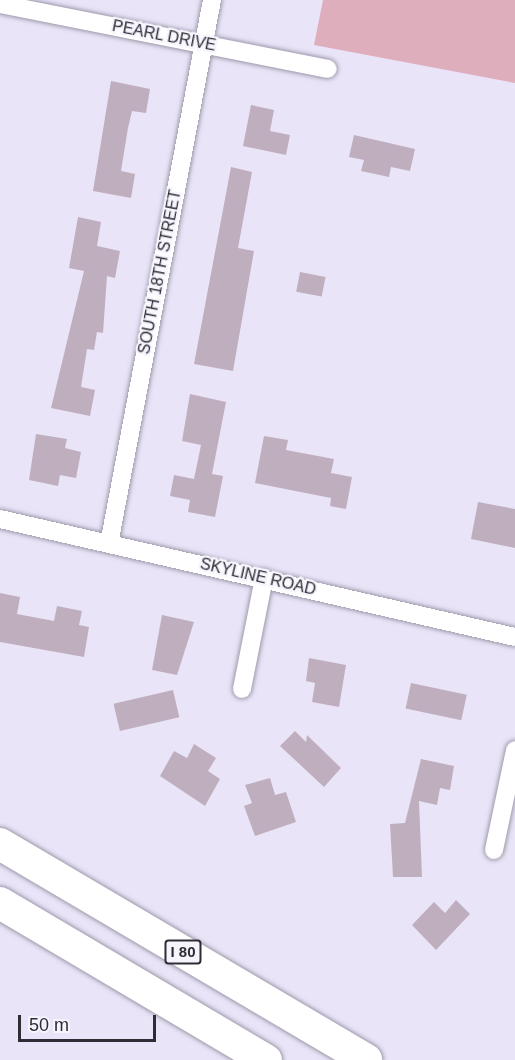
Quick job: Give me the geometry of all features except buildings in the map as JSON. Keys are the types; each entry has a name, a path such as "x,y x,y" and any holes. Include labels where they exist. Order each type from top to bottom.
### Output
{"highway":[{"name":"I 80","path":"0,844 366,1060"},
{"path":"0,903 266,1060"}],"street":[{"name":"SOUTH 18TH STREET","path":"109,544 212,0"},
{"name":"PEARL DRIVE","path":"0,4 328,69"},
{"name":"SKYLINE ROAD","path":"0,519 515,637"},
{"path":"242,689 264,579"},
{"path":"494,850 515,750"}],"shaded area":[{"path":"323,0 515,0 515,83 314,45"}]}
